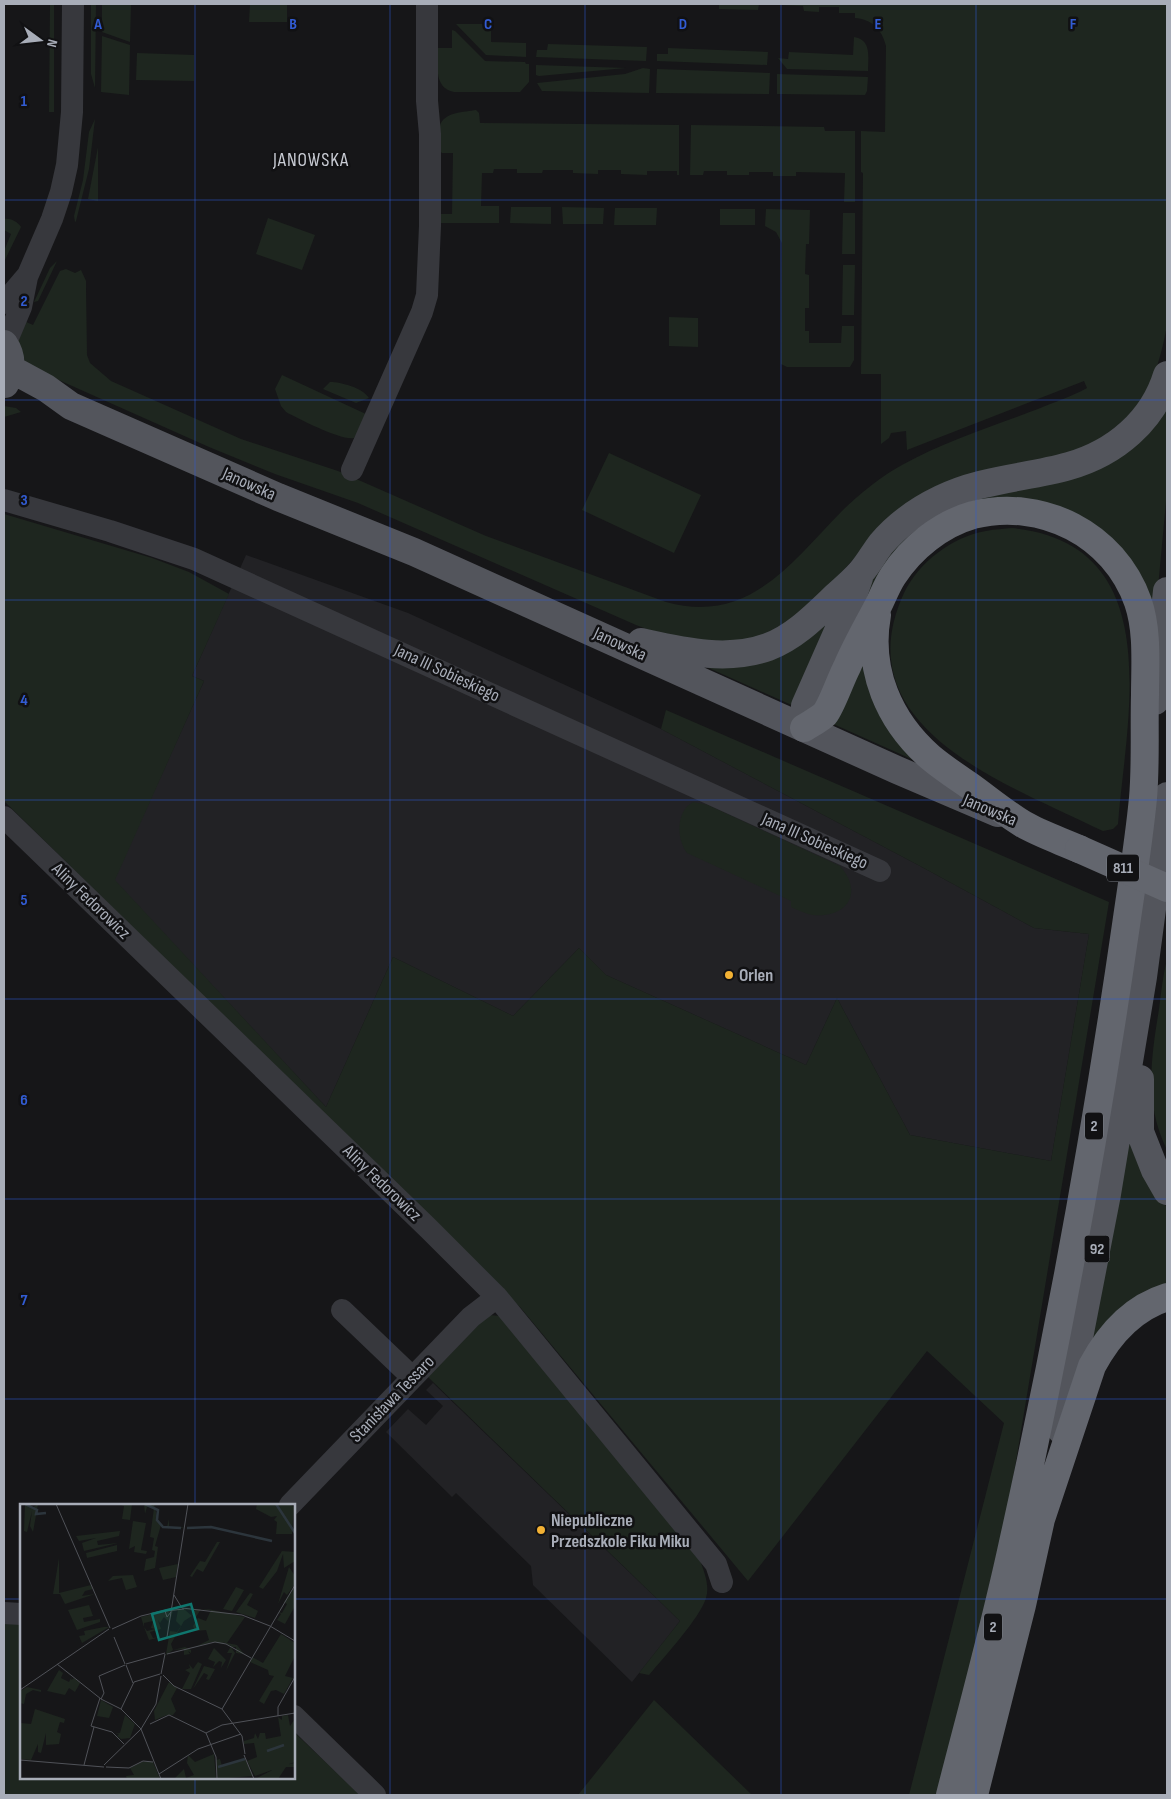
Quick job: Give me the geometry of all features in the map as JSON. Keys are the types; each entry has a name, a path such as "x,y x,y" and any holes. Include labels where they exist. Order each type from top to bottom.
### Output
{"highway":[{"path":"804,728 825,715 861,636 895,572 917,548 938,531 971,516 1006,511 1043,515 1075,528 1096,541 1115,560 1127,579 1139,605 1144,630 1156,795"},
{"path":"879,603 874,629 876,670 881,687 899,724 931,758 1024,824"},
{"name":"2","path":"950,1795 1012,1548 1054,1347 1106,1059 1134,868 1156,795"},
{"name":"Janowska","path":"1024,824 1167,888"},
{"path":"1041,1519 1086,1381 1102,1347 1129,1317 1144,1307 1167,1297"},
{"name":"2","path":"974,1795 1022,1605 1041,1519"}],"main road":[{"name":"Janowska","path":"6,366 41,400 72,406 278,497 414,552 591,630 804,728 1024,824"},
{"path":"591,630 691,652 730,654 757,651 770,646 798,631 861,572 881,544 891,534 907,520 938,500 960,491 994,482 1078,463 1118,443 1139,426 1148,414 1158,399 1167,375"},
{"path":"804,728 805,706 850,604 861,572"},
{"name":"92","path":"1041,1519 1089,1290 1144,976 1167,591"},
{"path":"1144,976 1140,1132 1155,1170 1167,1191"}],"street":[{"path":"6,366 27,276 52,219 67,165 72,112 74,4"},
{"path":"352,470 425,304 427,295 430,226 430,134 427,101 427,4"},
{"path":"4,303 27,276"},
{"name":"Jana III Sobieskiego","path":"4,500 110,531 194,559 880,871"},
{"name":"Aliny Fedorowicz","path":"4,817 497,1297 716,1564 722,1582"},
{"name":"Stanisława Tessaro","path":"291,1504 471,1317 497,1297"},
{"path":"342,1310 412,1377"},
{"path":"4,1613 20,1614"},
{"path":"295,1717 375,1795"}],"shaded area":[{"path":"50,4 54,4 54,112 49,112"},
{"path":"91,4 96,4 95,88 91,74"},
{"path":"102,4 131,4 130,42 102,32"},
{"path":"250,4 287,4 287,22 249,22"},
{"path":"719,4 759,4 758,10 719,9"},
{"path":"759,4 1167,4 1167,325 1157,366 1142,398 1118,425 1083,448 890,519 828,587 788,623 762,637 721,643 663,635 636,625 358,503 275,474 209,447 43,373 26,363 18,351 18,335 24,321 33,325 60,271 66,269 75,273 81,270 86,281 87,355 90,363 111,381 241,439 338,471 486,536 666,602 695,607 721,605 745,597 766,585 786,569 848,505 895,469 918,456 952,441 1069,397 1087,388 1084,381 907,450 906,431 891,433 889,438 881,444 881,374 861,374 863,173 861,172 861,131 885,132 886,46 882,35 875,26 866,20 855,18 855,13 839,13 839,7 819,7 819,12 804,11 803,6"},
{"path":"456,24 491,24 491,42 526,43 526,57 486,55"},
{"path":"452,30 485,61 525,62 529,64 529,82 520,92 454,92 447,90 440,81 438,74 438,48 452,48"},
{"path":"102,36 130,45 129,95 101,92"},
{"path":"854,37 860,39 866,45 868,50 868,71 787,69 778,58 788,59 789,52 853,55"},
{"path":"548,44 647,47 646,61 536,57 537,50 547,50"},
{"path":"668,48 768,52 767,65 657,61 657,54 668,54"},
{"path":"137,53 194,55 194,81 136,80"},
{"path":"536,65 626,68 539,76 536,75"},
{"path":"643,68 650,69 649,93 542,91 537,83 625,74"},
{"path":"657,69 770,73 769,94 656,93"},
{"path":"777,74 868,77 867,91 865,95 777,94"},
{"path":"476,110 479,113 480,123 679,125 679,175 677,175 677,171 647,171 647,175 621,174 621,170 598,170 598,174 573,173 573,170 543,170 542,173 517,173 517,169 494,169 493,173 482,173 481,206 499,206 499,223 440,223 441,214 452,214 453,153 442,153 440,151 440,126 442,121 450,115"},
{"path":"95,119 89,169 75,222 74,216 83,180 89,132"},
{"path":"691,125 824,127 825,131 855,131 855,202 844,202 845,173 796,172 796,176 773,176 773,172 749,172 749,175 727,175 727,171 704,171 703,175 690,175"},
{"path":"98,147 98,201 88,199"},
{"path":"511,207 551,207 551,224 510,223"},
{"path":"562,207 604,208 603,224 563,224"},
{"path":"615,208 657,208 656,225 614,225"},
{"path":"720,209 755,209 755,225 720,225"},
{"path":"766,209 810,210 809,244 806,244 805,274 809,275 809,308 805,308 805,331 809,331 809,343 841,343 842,326 854,326 854,360 850,367 787,367 781,364 782,243 776,232 765,226"},
{"path":"843,213 855,213 855,254 842,254"},
{"path":"268,218 315,235 302,270 256,254"},
{"path":"4,219 13,220 21,227 4,262 4,251 11,234 4,230"},
{"path":"57,261 38,301 34,302 50,268"},
{"path":"843,265 855,265 854,315 842,315"},
{"path":"669,317 698,318 698,347 669,346"},
{"path":"282,375 368,415 354,438 331,433 286,412 281,406 275,389"},
{"path":"330,382 351,386 362,391 369,398 356,403 323,389"},
{"path":"1167,402 1167,491 1156,609 1136,573 995,502 869,600 862,596 892,546 950,505 1026,486"},
{"path":"4,406 16,408 21,412 4,417"},
{"path":"609,453 701,495 674,553 582,510"},
{"path":"4,514 152,558 189,572 229,594 192,676 204,681 115,880 326,1107 393,957 513,1016 579,948 606,975 806,1065 837,998 910,1135 1051,1161 1089,934 1034,928 661,729 666,710 1109,902 1010,1497 940,1795 909,1795 1004,1423 927,1351 748,1581 520,1307 4,801"},
{"path":"1012,528 1061,540 1094,564 1115,597 1126,636 1130,680 1128,725 1118,824 1113,829 1103,831 1016,790 977,768 941,742 913,713 895,679 891,639 904,593 918,571 938,553 961,539 986,531"},
{"path":"246,555 408,613 661,729 1034,928 1089,934 1051,1161 910,1135 837,998 806,1065 606,975 579,948 513,1016 393,957 326,1107 114,880 204,681 192,676"},
{"path":"840,607 796,707 702,665"},
{"path":"863,649 927,766 831,723"},
{"path":"693,802 708,805 840,866 851,885 851,894 848,902 843,908 825,915 808,914 791,907 791,901 687,853 683,847 679,826 683,812"},
{"path":"1167,959 1167,1150 1155,1115 1151,1081 1162,984"},
{"path":"1127,1132 1142,1172 1152,1190 1167,1207 1167,1284 1088,1347"},
{"path":"488,1315 502,1316 700,1560 706,1579 706,1598 697,1616 649,1675 639,1673 680,1621 428,1377"},
{"name":"Niepubliczne Przedszkole Fiku Miku","path":"433,1383 680,1621 632,1682 533,1585 531,1566 456,1493 452,1497 386,1432 408,1409 426,1425 443,1406 426,1390"},
{"path":"4,1623 20,1623 20,1779 295,1779 295,1733 360,1795 4,1795"},
{"path":"654,1700 752,1795 578,1795"}],"place":[{"name":"Orlen","path":"729,975"},
{"name":"Niepubliczne Przedszkole Fiku Miku","path":"541,1530"}],"district":[{"name":"JANOWSKA","path":"311,160"}]}
